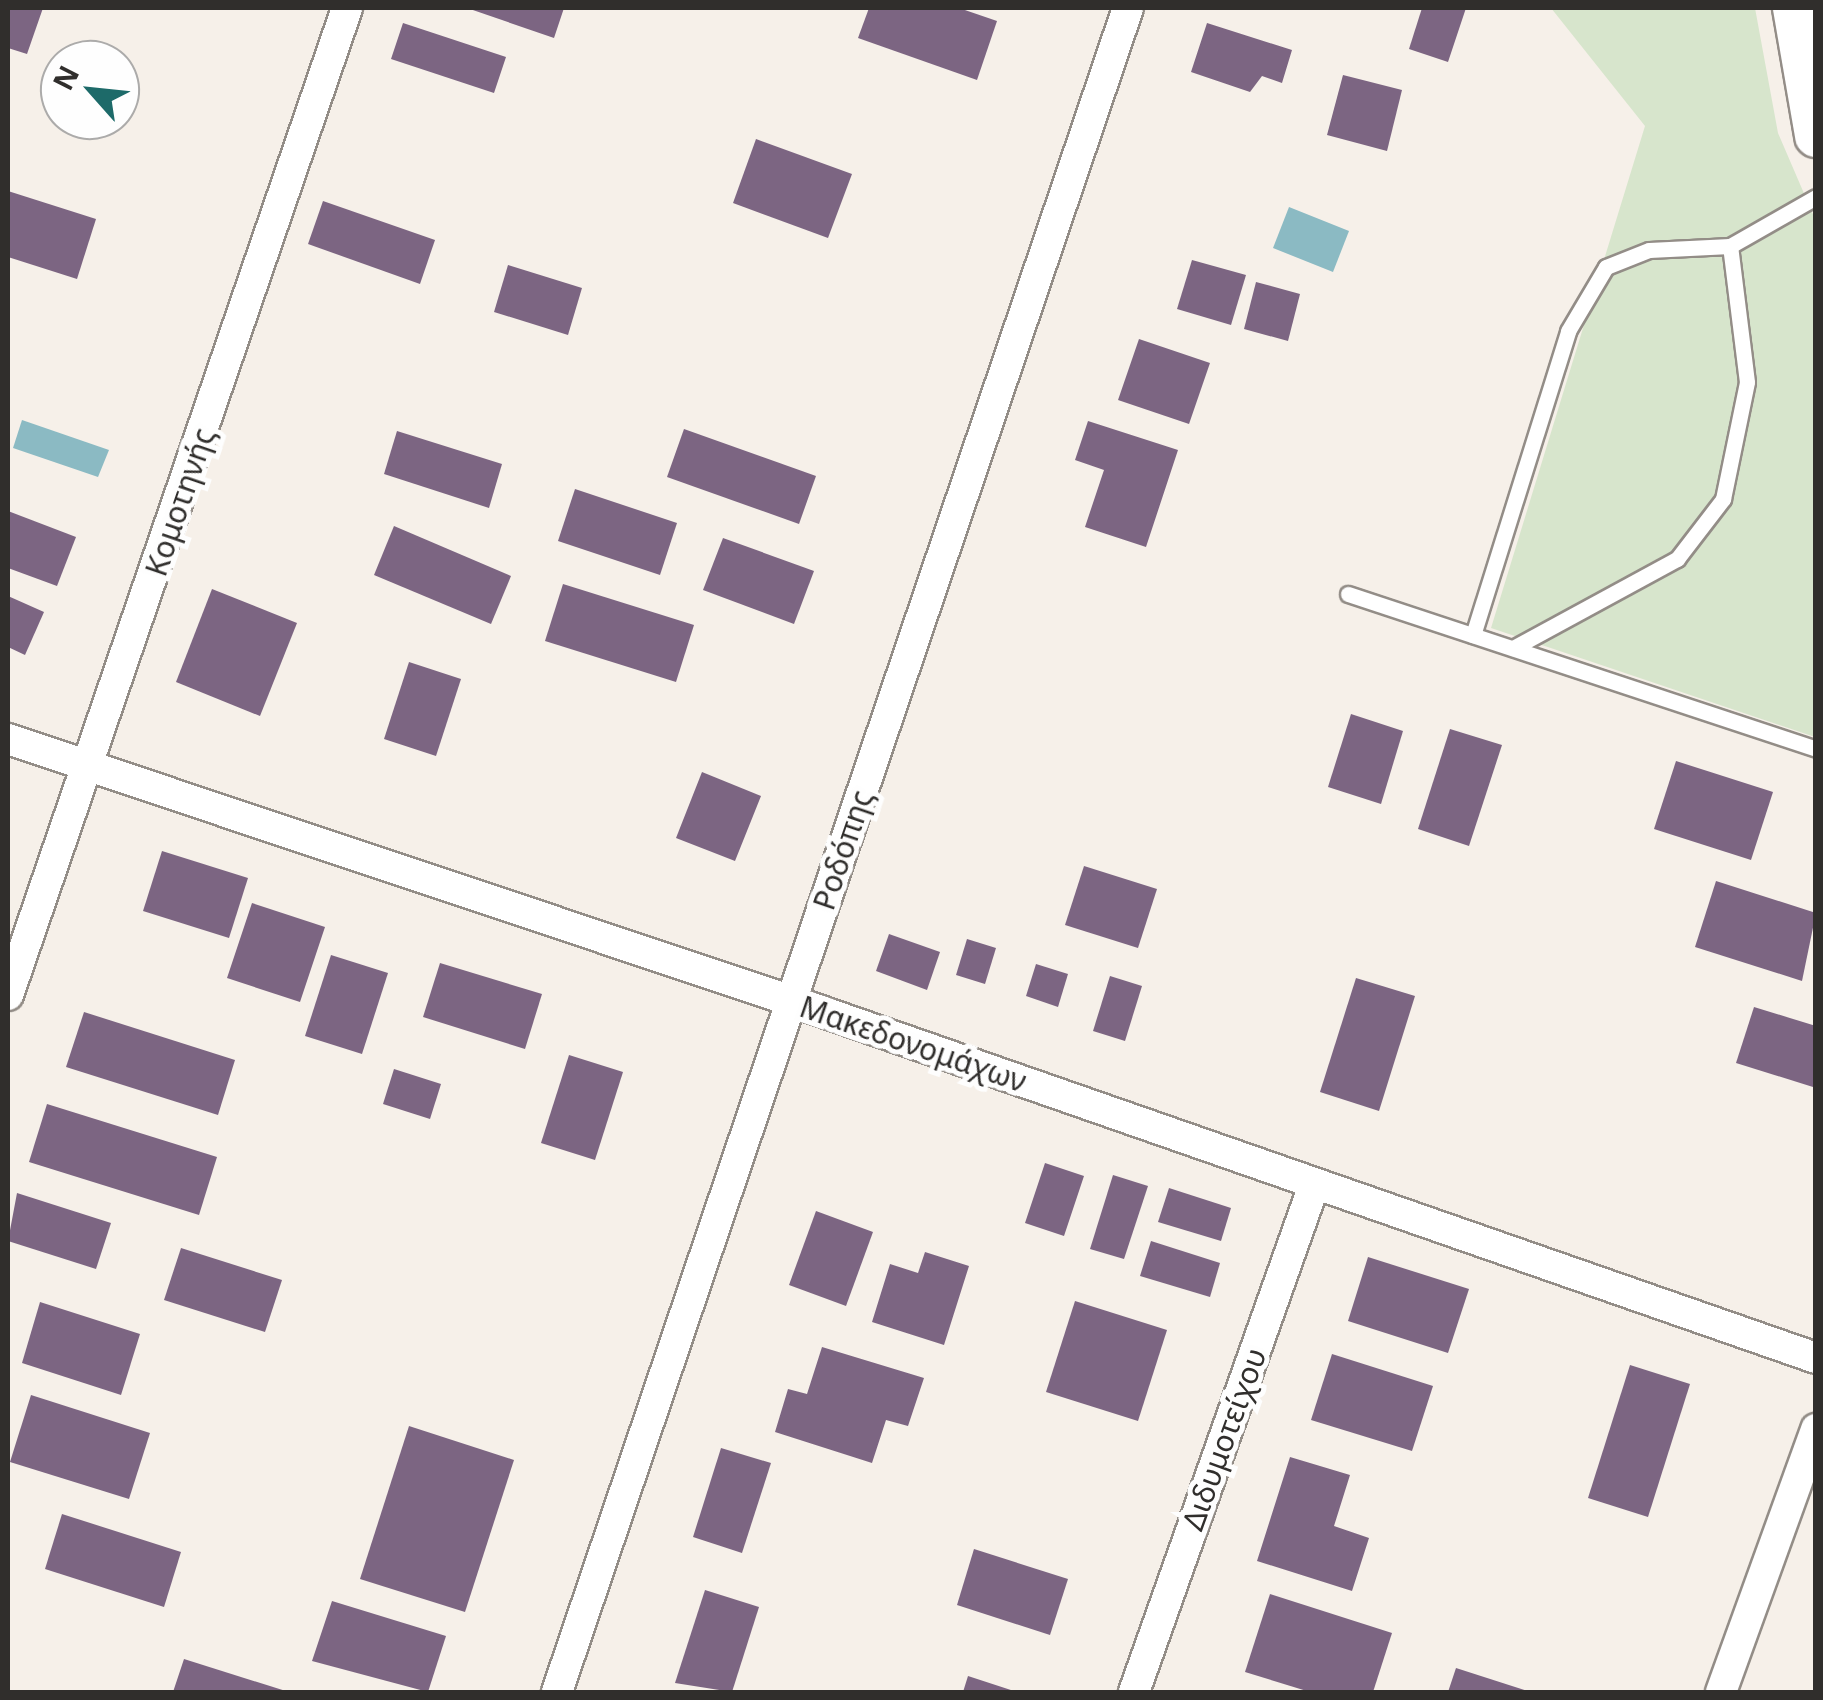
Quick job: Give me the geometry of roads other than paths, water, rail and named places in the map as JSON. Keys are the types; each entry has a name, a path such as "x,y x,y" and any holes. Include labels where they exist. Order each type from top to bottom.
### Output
{"street":[{"name":"Κομοτηνής","path":"8,995 90,768 347,8"},
{"name":"Ροδόπης","path":"558,1692 1128,8"},
{"path":"1794,8 1816,136"},
{"name":"Μακεδονομάχων","path":"8,739 792,1000 1816,1358"},
{"name":"Διδυμοτείχου","path":"1134,1692 1314,1185"},
{"path":"1721,1692 1816,1428"}],"lane":[{"path":"1473,635 1536,422 1589,291 1606,267 1649,250 1730,246 1816,197"},
{"path":"1513,648 1677,559 1723,499 1747,382 1730,246"},
{"path":"1348,594 1816,749"}],"water":[{"path":"1289,207 1349,231 1333,272 1273,248"},
{"path":"22,420 109,450 98,477 13,448"}]}
